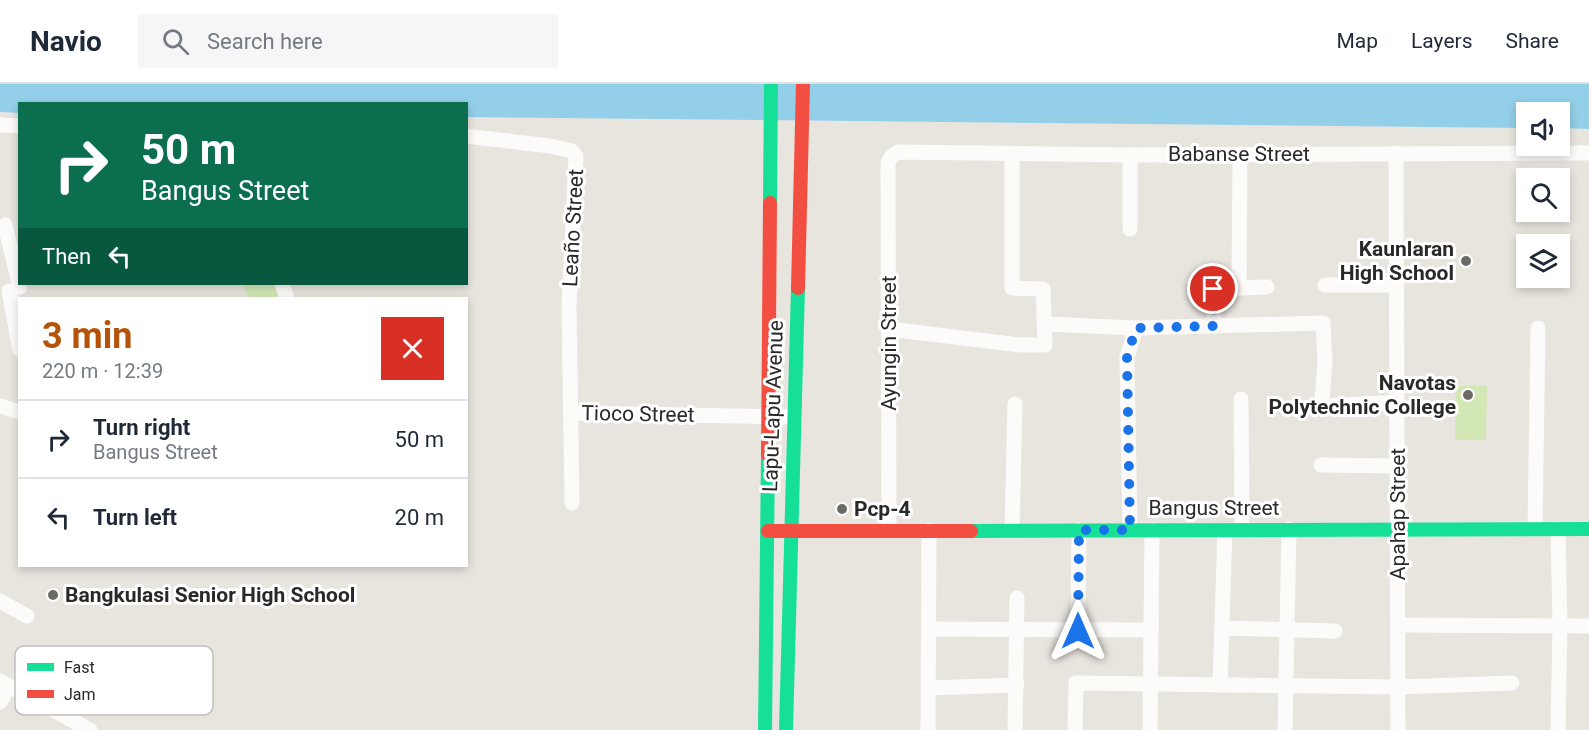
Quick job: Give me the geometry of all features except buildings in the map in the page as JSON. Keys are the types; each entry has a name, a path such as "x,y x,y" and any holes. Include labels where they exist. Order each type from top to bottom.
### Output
{"main road":[{"name":"Lapu-Lapu Avenue","path":"765,730 771,84"},
{"name":"Lapu-Lapu Avenue","path":"786,730 803,84"},
{"name":"Bangus Street","path":"768,531 1589,529"}],"street":[{"path":"0,125 18,126"},
{"name":"Leaño Street","path":"468,136 550,146 572,151 576,156 569,306 572,413"},
{"name":"Babanse Street","path":"891,157 898,152 1130,155 1589,153"},
{"name":"Apahap Street","path":"1396,153 1398,730"},
{"path":"889,329 1020,345 1045,345 1043,289 1012,288 1012,154"},
{"path":"1239,288 1240,154"},
{"path":"1130,155 1131,229"},
{"name":"Ayungin Street","path":"889,530 888,163 891,157"},
{"path":"5,225 15,288 18,326"},
{"path":"1325,285 1397,285"},
{"path":"1214,326 1213,289 1267,287"},
{"path":"1045,324 1136,328 1323,322 1325,361 1322,401 1327,406 1397,402"},
{"path":"1535,529 1538,327"},
{"path":"1130,530 1127,357 1136,328"},
{"path":"1241,399 1242,529"},
{"path":"1012,530 1015,404"},
{"path":"0,406 18,411"},
{"name":"Tioco Street","path":"572,503 572,413 794,417"},
{"path":"1321,465 1397,466"},
{"path":"1285,730 1284,686 1289,529"},
{"path":"1558,529 1560,627 1558,730"},
{"path":"928,530 928,730"},
{"path":"1078,631 1079,530"},
{"path":"1150,730 1152,530"},
{"path":"1220,685 1225,530"},
{"path":"1015,730 1017,598"},
{"path":"0,601 27,616"},
{"path":"1398,625 1589,626"},
{"path":"1222,628 1335,631"},
{"path":"929,629 1151,630"},
{"path":"0,702 5,683"},
{"path":"1075,730 1076,683 1398,687 1512,683"},
{"path":"928,688 1017,685"},
{"path":"63,715 90,730"}],"green space":[{"path":"276,285 281,297 248,297 244,286"},
{"path":"1456,386 1487,386 1486,440 1455,440"}],"water":[{"path":"0,84 1589,84 1589,129 1570,128 1570,102 1516,102 1516,128 468,117 468,102 18,102 18,113 0,112"}],"traffic: fast":[{"path":"770,203 771,84"},
{"path":"786,730 798,288"},
{"path":"765,730 768,455"},
{"path":"971,531 1589,529"}],"traffic: jam":[{"path":"798,288 803,84"},
{"path":"768,455 770,203"},
{"path":"768,531 971,531"}],"place":[{"name":"Kaunlaran High School","path":"1466,261"},
{"name":"Navotas Polytechnic College","path":"1468,395"},
{"name":"Pcp-4","path":"842,509"},
{"name":"Bangkulasi Senior High School","path":"53,595"}],"route":[{"path":"1078,631 1079,530 1130,530 1127,357 1132,338 1136,328 1214,326 1213,289"}]}
